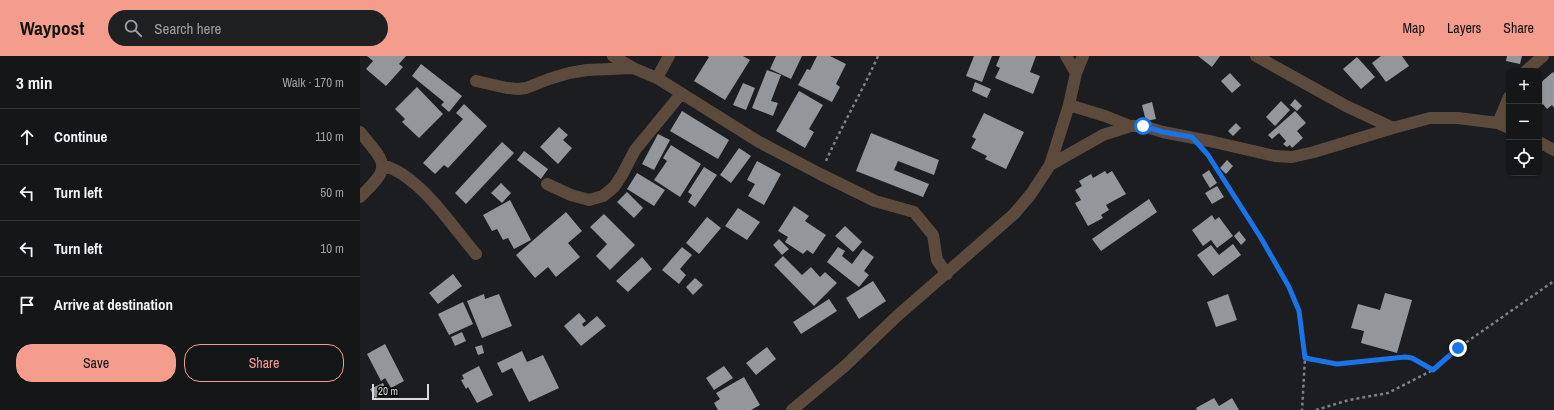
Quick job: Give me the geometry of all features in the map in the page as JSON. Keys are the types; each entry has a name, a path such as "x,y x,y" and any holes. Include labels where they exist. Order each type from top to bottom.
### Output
{"street":[{"path":"613,56 633,68 657,78 759,142 820,174 875,200 914,212 933,235 937,260 946,274"},
{"path":"657,78 669,56"},
{"path":"1066,56 1076,74"},
{"path":"792,410 845,366 896,317 1014,214 1031,194 1050,165 1069,104 1076,74 1083,56"},
{"path":"1256,56 1346,106 1393,128"},
{"path":"1529,68 1543,56"},
{"path":"476,81 518,89 526,88 549,78 568,73 587,70 633,68"},
{"path":"548,184 571,195 589,200 603,196 614,187 622,176 635,150 681,94"},
{"path":"1069,104 1130,126"},
{"path":"1050,165 1103,135 1114,130 1130,126 1143,126 1163,132 1275,156 1292,157 1430,118 1458,118 1504,126 1508,104"},
{"path":"360,132 380,156 382,164 382,172 378,180 360,197"},
{"path":"1542,144 1554,150"},
{"path":"382,164 415,183 445,215 476,254"}],"path":[{"path":"820,174 838,133 855,104 878,56"},
{"path":"1192,137 1208,155 1261,238 1289,287 1299,311 1305,358 1302,410"},
{"path":"1316,410 1349,400 1388,393 1433,370 1458,348 1554,281"},
{"path":"1305,358 1337,364 1405,357 1412,358 1433,370"}],"building":[{"path":"367,56 406,56 399,64 403,67 386,86 366,69 373,61"},
{"path":"707,56 743,56 750,60 725,100 694,81 709,57"},
{"path":"776,56 802,56 791,79 770,69"},
{"path":"817,56 830,56 846,64 836,84 840,87 832,102 798,85 807,69 810,70"},
{"path":"974,56 992,56 982,82 966,76"},
{"path":"1000,56 1036,56 1030,72 1040,76 1033,94 995,78 1000,68 996,66"},
{"path":"1198,56 1220,56 1212,67"},
{"path":"1381,56 1402,56 1409,66 1386,82 1372,63"},
{"path":"1507,56 1522,56 1520,64 1506,61"},
{"path":"1357,57 1375,77 1361,89 1343,69"},
{"path":"421,64 462,96 449,112 441,105 444,102 412,76"},
{"path":"767,70 781,75 771,101 778,103 773,116 752,108"},
{"path":"1553,72 1554,108 1552,105 1547,109 1543,104 1542,105 1542,81"},
{"path":"1230,73 1241,85 1232,93 1221,81"},
{"path":"975,82 991,89 987,98 972,91"},
{"path":"743,83 755,88 746,110 733,105"},
{"path":"417,87 443,114 419,138 402,122 405,119 395,109"},
{"path":"799,91 823,105 809,129 814,132 805,148 776,131"},
{"path":"1295,99 1302,106 1297,111 1290,105"},
{"path":"1281,101 1290,110 1275,126 1266,117"},
{"path":"1152,102 1156,119 1146,121 1142,105"},
{"path":"464,104 487,126 448,168 444,165 435,174 423,163 463,119 456,113"},
{"path":"682,111 729,140 718,159 670,131"},
{"path":"1295,111 1306,123 1297,131 1303,138 1292,148 1290,145 1287,147 1283,144 1286,141 1279,133 1272,139 1268,135"},
{"path":"984,113 1024,132 1006,169 985,159 987,156 971,148 976,139 972,137"},
{"path":"1236,123 1241,128 1233,136 1228,131"},
{"path":"559,127 568,135 563,140 572,148 558,164 540,147"},
{"path":"871,133 939,160 934,175 898,161 894,170 929,184 923,197 856,171"},
{"path":"658,134 670,140 654,170 642,164"},
{"path":"502,142 514,153 466,204 455,193"},
{"path":"671,145 701,164 680,197 654,180 667,161 663,158"},
{"path":"739,148 751,156 731,183 720,175"},
{"path":"524,151 548,169 541,179 517,160"},
{"path":"1227,160 1233,166 1226,174 1220,168"},
{"path":"757,161 781,174 764,205 748,196 755,184 747,180"},
{"path":"704,167 717,175 695,207 688,202 692,195 688,192"},
{"path":"1209,170 1217,183 1210,188 1202,175"},
{"path":"1105,171 1107,174 1112,171 1126,194 1106,205 1109,210 1101,215 1103,218 1088,226 1075,203 1081,200 1075,190 1082,186 1079,181 1091,174 1093,178"},
{"path":"637,173 665,190 654,206 627,189"},
{"path":"501,183 511,193 502,203 491,193"},
{"path":"1217,186 1224,197 1212,204 1205,193"},
{"path":"627,192 643,208 634,218 617,202"},
{"path":"1149,199 1157,212 1101,251 1092,239"},
{"path":"510,200 531,240 514,249 508,238 503,240 497,229 492,231 483,215"},
{"path":"794,206 809,216 805,221 826,235 813,254 807,250 803,254 785,242 788,237 778,231"},
{"path":"738,208 760,222 747,240 725,226"},
{"path":"566,212 582,231 568,243 580,257 556,277 548,267 535,278 516,255"},
{"path":"604,214 635,245 610,270 596,256 607,244 590,227"},
{"path":"1212,215 1215,220 1219,217 1233,236 1217,248 1211,240 1203,246 1192,230"},
{"path":"707,217 721,228 699,254 686,243"},
{"path":"845,226 862,242 853,252 835,236"},
{"path":"1239,231 1246,240 1241,245 1234,236"},
{"path":"779,239 789,249 782,255 773,245"},
{"path":"1233,244 1241,255 1213,276 1197,255 1211,245 1219,255"},
{"path":"682,247 692,255 680,269 686,275 679,284 662,270"},
{"path":"838,247 845,251 842,256 852,264 863,249 874,257 864,271 869,275 859,287 827,262"},
{"path":"783,256 802,275 811,267 820,277 825,272 837,283 814,306 774,265"},
{"path":"642,257 652,269 628,292 616,281"},
{"path":"453,274 462,286 438,304 429,293"},
{"path":"695,278 703,285 693,295 686,287"},
{"path":"873,281 886,301 859,319 846,298"},
{"path":"1385,293 1412,300 1397,353 1361,343 1364,331 1351,328 1358,304 1380,310"},
{"path":"484,294 485,299 499,294 512,326 482,338 467,301"},
{"path":"1228,294 1237,320 1216,327 1207,302"},
{"path":"829,299 837,311 801,334 793,322"},
{"path":"463,302 473,324 449,335 438,314"},
{"path":"579,313 586,321 582,324 584,327 597,316 606,326 581,346 564,326"},
{"path":"462,332 466,341 455,346 451,337"},
{"path":"385,344 404,381 391,388 385,378 381,381 367,354"},
{"path":"482,345 484,353 478,355 475,347"},
{"path":"767,347 776,359 756,375 746,363"},
{"path":"522,351 527,362 543,355 559,388 529,402 512,368 502,373 497,363"},
{"path":"479,366 493,395 477,403 468,387 466,389 461,380 464,379 462,375"},
{"path":"724,366 733,378 714,390 706,378"},
{"path":"744,377 760,405 751,410 718,410 714,403 720,399 716,393"},
{"path":"383,383 387,392 375,398 370,389"},
{"path":"1214,398 1219,406 1232,398 1239,410 1197,410 1196,408"}],"route":[{"path":"1143,126 1163,132 1192,137 1208,155 1261,238 1289,287 1299,311 1305,358 1337,364 1405,357 1412,358 1433,370 1458,348"}]}
